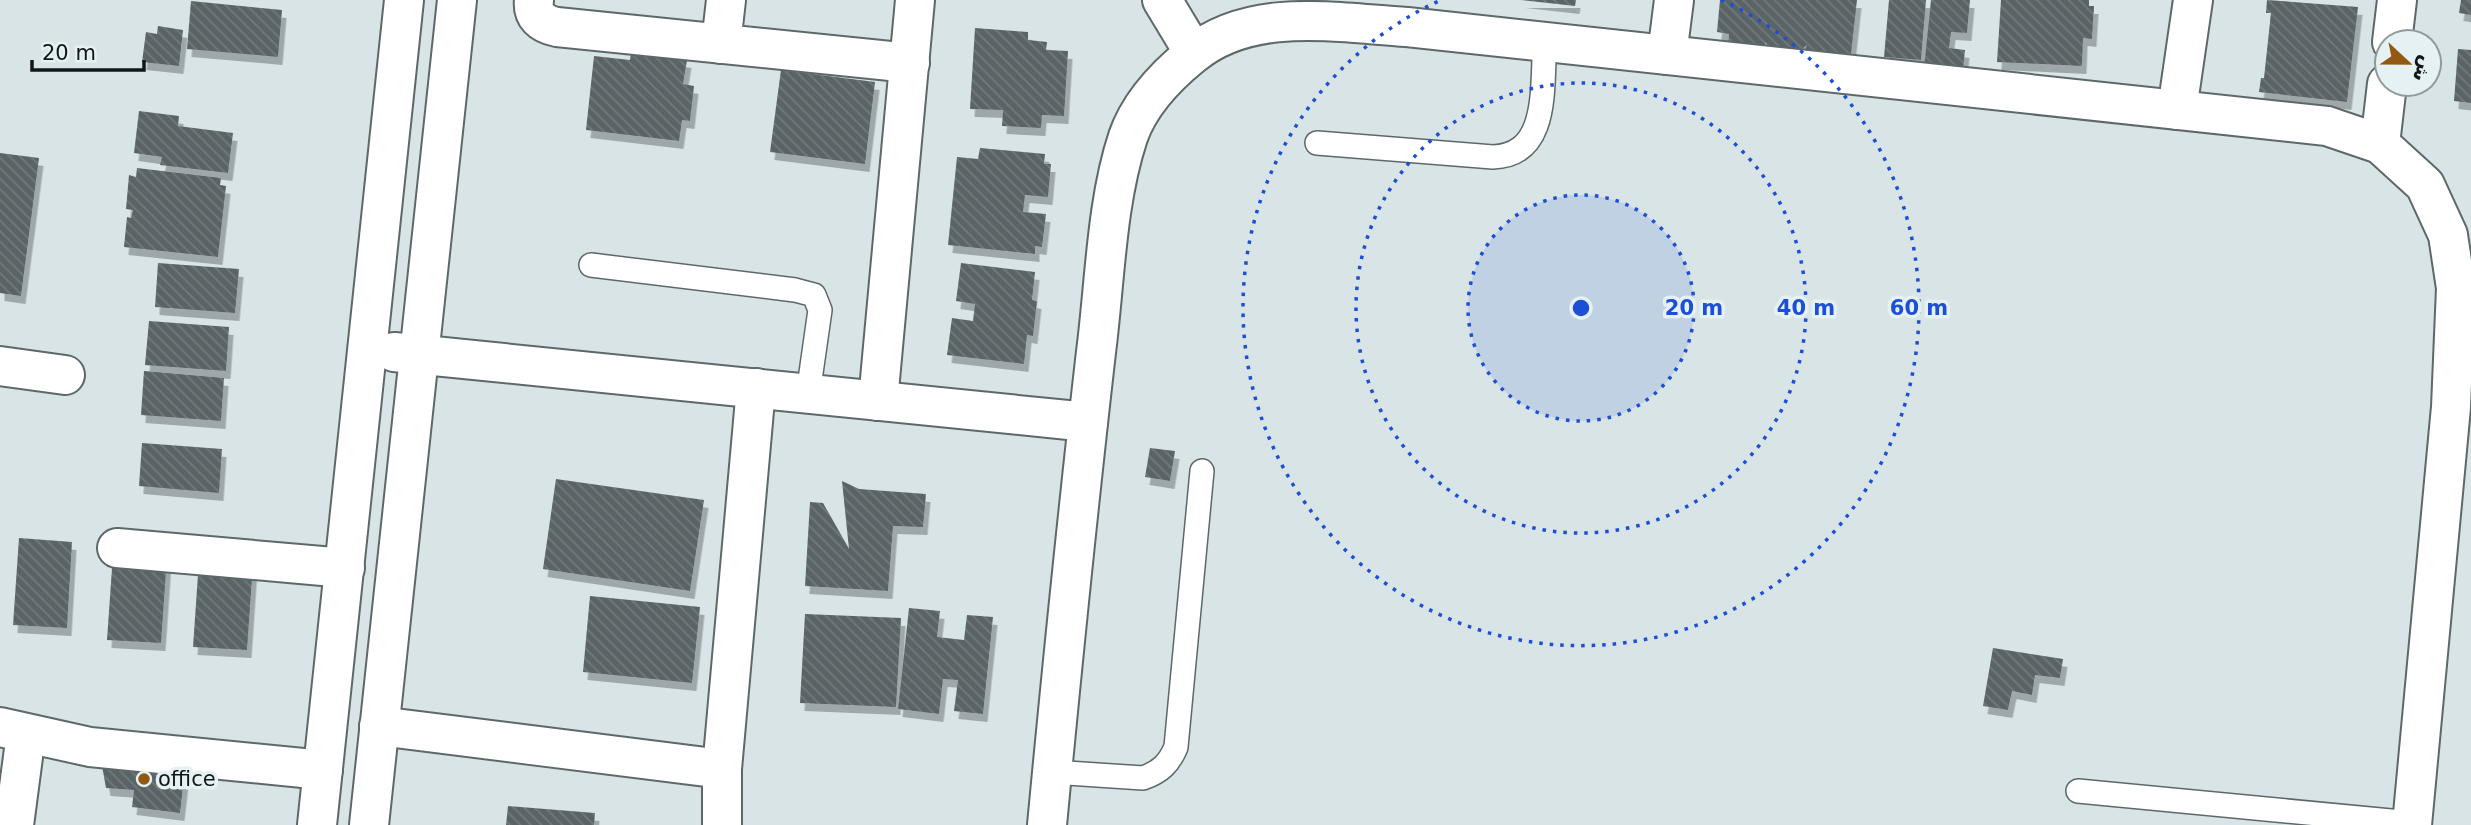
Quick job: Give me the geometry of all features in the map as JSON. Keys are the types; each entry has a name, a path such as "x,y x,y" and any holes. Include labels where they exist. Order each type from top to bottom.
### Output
{"street":[{"path":"317,825 365,349 404,0"},
{"path":"369,825 457,0"},
{"path":"534,0 533,9 537,16 550,25 909,63"},
{"path":"721,44 726,0"},
{"path":"878,401 915,0"},
{"path":"1162,0 1194,53"},
{"path":"1667,55 1674,0"},
{"path":"2177,110 2193,0"},
{"path":"2394,28 2398,0"},
{"path":"1046,825 1088,422 1116,187 1128,135 1155,90 1194,53 1236,31 1282,20 1408,13 1545,42 2327,126 2380,144 2425,185 2448,235 2456,288 2461,409 2412,824"},
{"path":"2380,144 2385,98"},
{"path":"365,349 1088,422"},
{"path":"0,366 65,375"},
{"path":"722,825 722,769 756,388"},
{"path":"117,548 345,568"},
{"path":"379,726 722,769"},
{"path":"15,825 13,730 90,747 323,771"}],"lane":[{"path":"1317,143 1493,157 1516,152 1526,146 1538,126 1545,42"},
{"path":"592,265 796,290 814,295 820,310 807,394"},
{"path":"1052,772 1143,778 1155,774 1172,758 1176,747 1202,471"},
{"path":"2078,791 2412,824"}],"building":[{"path":"1521,0 1576,0 1575,6"},
{"path":"1720,0 1857,0 1851,54 1805,50 1807,45 1797,53 1773,51 1765,42 1765,48 1728,45 1729,34 1717,32"},
{"path":"1889,0 1926,0 1921,60 1884,57"},
{"path":"1931,0 1970,0 1967,33 1951,32 1949,48 1965,50 1963,70 1924,67"},
{"path":"2001,0 2089,0 2089,6 2094,6 2092,39 2083,38 2082,66 1997,62"},
{"path":"2267,0 2358,7 2347,102 2259,92 2261,78 2264,78 2271,13 2266,13"},
{"path":"2461,0 2471,0 2471,15 2459,13"},
{"path":"191,1 282,10 278,57 187,49"},
{"path":"158,26 183,30 179,66 142,62 146,32 157,34"},
{"path":"975,28 1028,32 1028,40 1047,42 1046,50 1068,51 1064,116 1042,115 1041,128 1002,126 1003,110 970,109"},
{"path":"2458,49 2471,50 2471,103 2454,101"},
{"path":"658,50 682,53 681,59 687,60 683,84 694,86 690,121 682,120 679,141 586,130 594,56 630,60 631,53 658,57"},
{"path":"781,70 875,82 865,164 770,152"},
{"path":"139,111 179,116 178,126 233,133 228,173 160,165 162,157 134,153"},
{"path":"980,148 1045,154 1044,164 1051,164 1048,197 1025,195 1023,212 1046,214 1042,247 1035,246 1035,254 948,245 957,157 978,159"},
{"path":"0,153 39,158 21,296 0,293"},
{"path":"137,168 221,178 220,185 226,186 218,257 124,247 127,217 131,218 133,210 126,209 129,175 136,177"},
{"path":"158,263 239,269 235,313 155,307"},
{"path":"961,263 1035,272 1032,300 1037,301 1033,336 1027,335 1024,364 947,355 952,318 973,321 975,304 956,301"},
{"path":"149,321 229,327 226,371 145,365"},
{"path":"144,371 224,378 221,421 141,415"},
{"path":"142,443 222,449 219,493 139,486"},
{"path":"1150,448 1175,451 1170,481 1145,477"},
{"path":"556,479 704,500 690,591 543,569"},
{"path":"842,481 859,489 926,494 923,527 893,526 888,591 805,586 810,502 823,503 849,549"},
{"path":"19,538 72,542 67,628 13,625"},
{"path":"113,554 167,557 161,643 107,640"},
{"path":"199,560 253,564 247,650 193,647"},
{"path":"590,596 700,607 692,683 583,672"},
{"path":"909,608 940,611 937,637 964,640 967,615 993,617 983,714 954,711 958,680 943,679 939,714 898,709"},
{"path":"805,614 901,618 896,707 800,703"},
{"path":"1993,648 2063,659 2060,678 2035,675 2032,695 2012,691 2008,710 1983,706"},
{"name":"office","path":"101,760 185,770 180,813 132,807 134,790 106,788"},
{"path":"508,806 595,813 594,825 506,825"}],"place":[{"name":"office","path":"144,779"}]}
